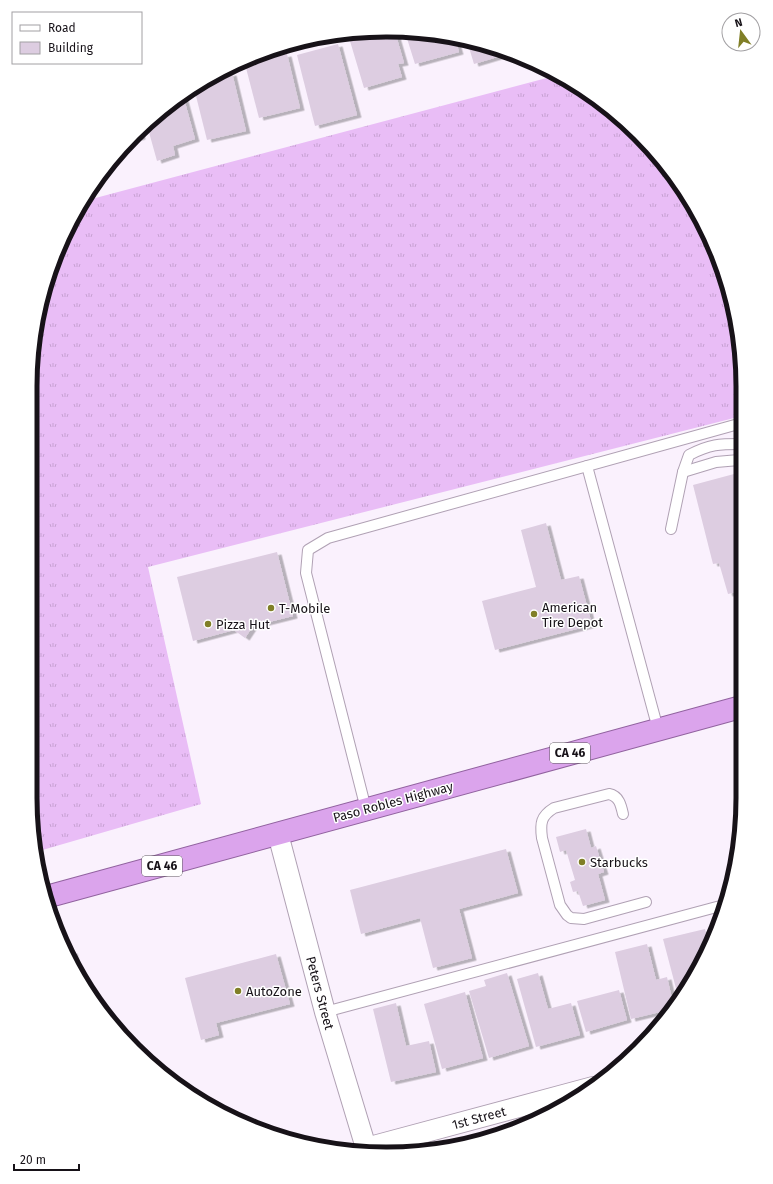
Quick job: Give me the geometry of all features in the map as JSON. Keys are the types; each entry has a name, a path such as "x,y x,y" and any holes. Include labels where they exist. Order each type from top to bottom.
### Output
{"highway":[{"name":"Paso Robles Highway","path":"51,896 736,707"}],"street":[{"name":"Peters Street","path":"278,834 325,1012 365,1146"},
{"name":"1st Street","path":"378,1147 574,1092"}],"lane":[{"path":"366,809 306,573 308,550 328,538 736,425"},
{"path":"671,529 683,472 689,454 704,447 721,444 736,444"},
{"path":"683,472 716,462 736,460"},
{"path":"587,466 658,729"},
{"path":"623,814 620,802 614,795 609,794 554,808 547,812 544,817 541,827 542,838 560,905 567,915 572,918 584,919 646,902"},
{"path":"325,1012 718,907"}],"green space":[{"path":"549,77 581,96 599,109 634,139 664,174 677,192 700,232 717,274 729,318 735,364 736,418 148,567 201,804 41,850 37,798 38,364 44,318 56,274 73,232 92,199"}],"building":[{"path":"397,37 404,63 398,64 402,77 364,88 350,41 364,38"},
{"path":"407,38 457,44 459,52 415,64"},
{"path":"338,44 357,115 315,126 297,55"},
{"path":"469,47 500,56 474,64"},
{"path":"287,54 300,108 259,118 246,67 266,59"},
{"path":"232,73 246,131 207,140 195,94"},
{"path":"185,101 195,139 173,146 175,155 157,161 149,131"},
{"path":"734,474 736,482 736,592 728,594 719,563 713,564 693,485"},
{"path":"546,523 561,580 579,576 592,625 495,650 482,601 536,587 521,530"},
{"path":"277,552 293,616 253,626 245,638 234,630 193,641 177,577"},
{"path":"586,829 591,848 596,846 604,872 598,874 605,900 583,906 578,891 573,892 570,882 575,880 566,850 560,852 556,837"},
{"path":"506,849 518,893 459,909 472,958 433,968 420,918 361,934 350,890"},
{"path":"705,929 707,936 700,952 677,992 663,939"},
{"path":"647,944 656,980 667,977 672,999 663,1011 631,1019 615,952"},
{"name":"AutoZone","path":"276,954 290,1004 216,1023 219,1035 201,1040 185,978"},
{"path":"507,973 529,1046 489,1058 469,991 486,986 484,980"},
{"path":"538,973 548,1009 571,1003 580,1035 536,1047 517,979"},
{"path":"619,990 627,1020 586,1032 577,1001"},
{"path":"465,992 483,1058 442,1069 424,1004"},
{"path":"396,1003 406,1046 429,1041 436,1072 391,1082 373,1009"}],"place":[{"name":"T-Mobile","path":"271,608"},
{"name":"American Tire Depot","path":"534,614"},
{"name":"Pizza Hut","path":"208,624"},
{"name":"Starbucks","path":"582,862"},
{"name":"AutoZone","path":"238,991"}]}
